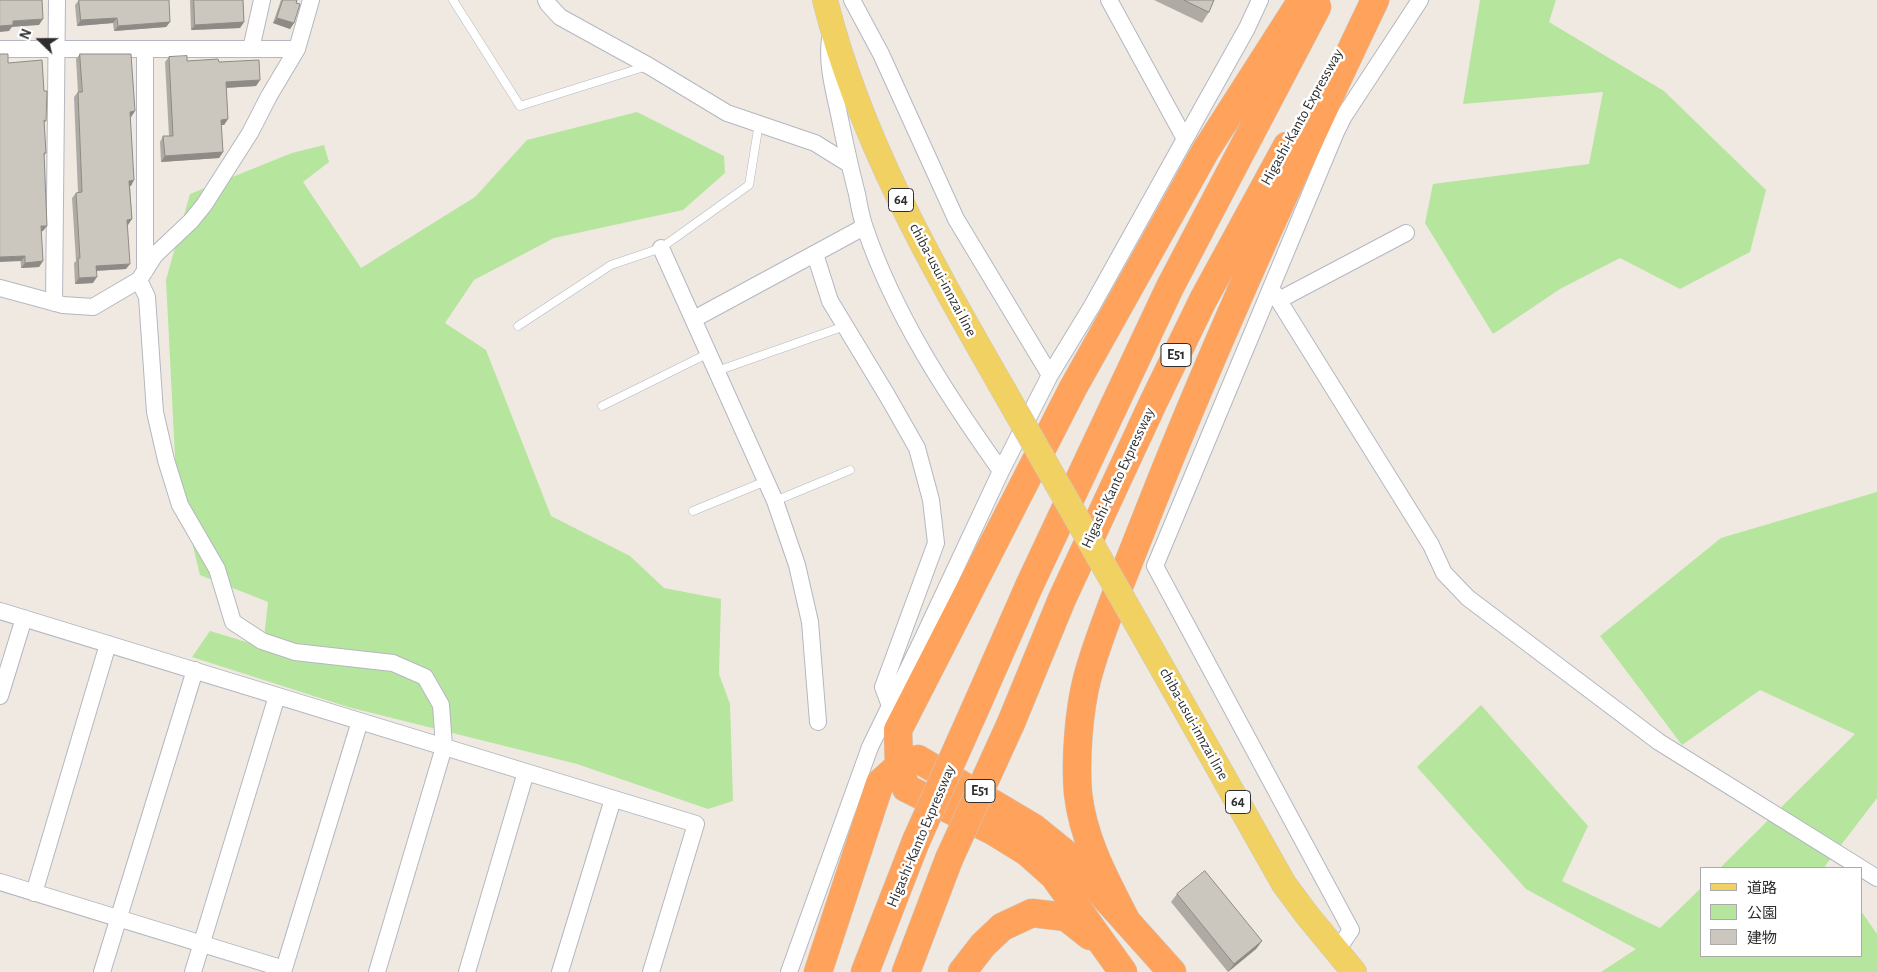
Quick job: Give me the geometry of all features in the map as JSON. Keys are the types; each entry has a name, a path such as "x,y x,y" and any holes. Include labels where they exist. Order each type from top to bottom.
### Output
{"highway":[{"path":"1123,972 1054,876 1027,852 993,831 906,788 899,766 898,730 1046,440 1206,150 1302,0"},
{"name":"Higashi-Kanto Expressway","path":"865,972 916,841 1030,584 1170,287 1321,0"},
{"name":"Higashi-Kanto Expressway","path":"906,972 949,859 1011,723 1062,599 1153,403 1199,308 1366,0"},
{"path":"1127,922 1096,861 1086,830 1078,794 1078,757 1086,682 1096,649 1138,537 1207,368 1288,184 1375,0"},
{"path":"818,972 880,782 899,766 918,759 1034,828 1066,854 1172,972"},
{"path":"962,972 982,945 1002,927 1032,913 1066,917 1106,949"}],"main road":[{"name":"chiba-usui-innzai line","path":"825,0 852,88 880,156 927,254 1284,884 1350,967"}],"street":[{"path":"54,303 57,0"},
{"path":"251,49 262,0"},
{"path":"0,288 63,305 93,307 125,290 142,275 155,255 191,221 204,205 250,133 297,49 311,0"},
{"path":"546,0 560,17 649,66 727,113 816,143 849,164"},
{"path":"852,0 881,54 956,219 1050,376"},
{"path":"1109,0 1185,138"},
{"path":"789,972 870,747 1000,471 1050,376 1092,306 1247,28 1260,0"},
{"path":"1350,967 1351,930 1155,566 1275,294 1344,116 1420,0"},
{"path":"832,26 828,48 831,75 864,227 893,298 925,357 959,412 1000,471"},
{"path":"0,49 297,49"},
{"path":"145,49 142,275 147,297 156,412 166,460 180,505 217,568 233,622 262,641 296,652 393,663 425,676 441,705 444,747 377,972"},
{"path":"694,319 864,227"},
{"path":"1275,294 1406,233"},
{"path":"660,248 694,319 775,501 796,565 810,622 818,722"},
{"path":"815,254 830,301 917,448 932,508 936,543 883,687 890,706"},
{"path":"1275,294 1431,545 1444,573 1468,598 1659,742 1859,867"},
{"path":"0,611 696,824 651,972"},
{"path":"0,696 24,618"},
{"path":"34,893 108,644"},
{"path":"102,972 195,670"},
{"path":"193,972 277,696"},
{"path":"0,882 284,971 360,721"},
{"path":"467,972 526,772"},
{"path":"560,972 613,798"},
{"path":"1862,869 1877,878"}],"lane":[{"path":"454,0 520,106 649,66"},
{"path":"518,326 612,265 660,248 749,185 759,123"},
{"path":"717,371 845,326"},
{"path":"602,406 709,353"},
{"path":"775,501 850,470"},
{"path":"693,511 766,481"}],"green space":[{"path":"1480,0 1556,0 1549,22 1664,91 1766,190 1750,252 1680,289 1620,258 1560,289 1493,334 1425,223 1433,184 1589,164 1603,92 1463,104"},
{"path":"637,112 724,156 725,173 683,210 554,238 474,280 445,323 486,350 551,516 630,556 664,588 721,599 719,674 730,704 733,801 708,809 577,764 348,707 192,657 210,631 263,647 268,602 200,575 176,477 166,280 190,194 292,153 324,145 329,162 303,182 361,268 475,197 527,140"},
{"path":"1877,492 1877,798 1826,867 1721,867 1855,734 1760,690 1682,745 1600,636 1721,538"},
{"path":"1481,705 1588,826 1562,881 1660,928 1700,889 1700,957 1862,957 1862,912 1877,934 1877,972 1601,972 1636,949 1526,889 1417,767"}],"building":[{"path":"0,0 42,0 43,19 13,21 13,25 0,26"},
{"path":"79,0 169,0 170,22 118,26 117,18 81,20"},
{"path":"194,0 243,0 244,22 195,25"},
{"path":"283,0 297,0 296,3 300,4 294,23 277,18"},
{"path":"1184,0 1214,0 1209,12"},
{"path":"0,54 8,54 8,63 42,60 44,91 47,91 46,121 44,120 46,153 44,153 47,226 41,226 43,261 25,263 25,256 0,257"},
{"path":"80,54 131,54 135,111 130,112 134,180 129,181 132,219 127,220 130,264 96,266 97,277 79,278 78,258 80,258 76,193 82,192 78,92 82,92"},
{"path":"187,56 187,61 218,59 219,62 259,60 260,80 226,82 228,119 221,120 223,152 165,156 163,136 173,136 169,57"},
{"path":"1205,871 1262,941 1234,964 1177,894"}]}
